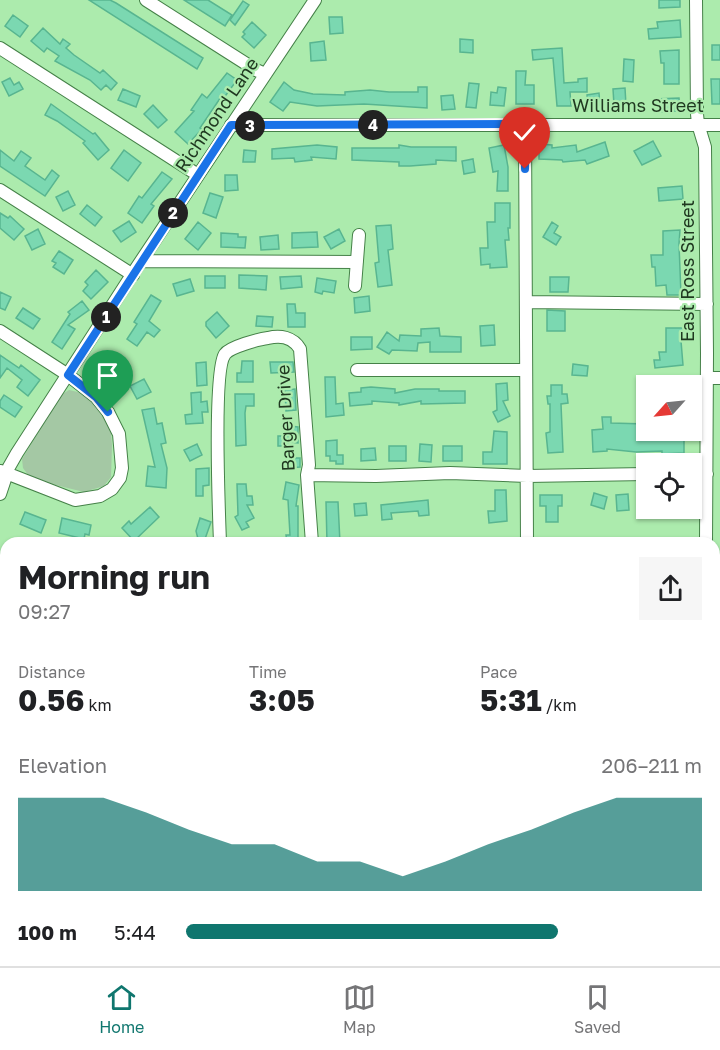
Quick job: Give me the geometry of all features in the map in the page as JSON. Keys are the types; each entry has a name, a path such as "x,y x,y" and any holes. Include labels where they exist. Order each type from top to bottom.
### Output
{"street":[{"path":"146,0 265,74"},
{"name":"Richmond Lane","path":"0,494 3,472 315,0"},
{"name":"East Ross Street","path":"696,0 698,124 705,147 707,304 714,378 707,474 706,537"},
{"path":"0,48 198,175"},
{"path":"525,124 527,537"},
{"name":"Williams Street","path":"231,125 720,125"},
{"path":"0,190 133,274"},
{"path":"355,286 359,236"},
{"path":"142,261 357,262"},
{"path":"526,302 707,304"},
{"path":"0,331 68,375 96,397 116,427 121,451 120,478 112,489 100,496 75,500 3,472"},
{"name":"Barger Drive","path":"220,537 220,364 226,352 268,338 286,337 297,343 300,349 309,465 312,537"},
{"path":"357,370 526,370"},
{"path":"308,476 450,473 527,476 636,474"},
{"path":"702,474 707,474"}],"green space":[{"path":"69,390 86,394 110,420 111,477 104,486 84,492 31,479 23,468 22,459 61,395"}],"building":[{"path":"89,0 110,0 116,3 203,58 197,69"},
{"path":"184,0 208,0 232,15 225,26"},
{"path":"659,0 680,0 680,7 659,8"},
{"path":"243,1 249,5 235,25 230,20"},
{"path":"13,15 28,26 20,37 5,26"},
{"path":"329,17 342,17 343,33 330,34"},
{"path":"680,20 681,37 649,39 648,29 658,28 657,22"},
{"path":"252,22 266,35 254,48 242,37 245,34 243,32"},
{"path":"43,28 60,44 63,39 70,44 66,48 74,55 100,73 103,70 117,83 111,90 106,85 101,90 90,80 55,61 59,56 47,48 44,52 31,41"},
{"path":"460,39 473,40 473,53 460,52"},
{"path":"324,41 326,60 311,61 310,43"},
{"path":"712,45 720,45 720,60 712,60"},
{"path":"562,48 564,83 578,82 578,79 587,78 587,92 570,92 571,106 557,106 553,58 533,60 532,50"},
{"path":"679,50 679,84 664,84 664,63 661,63 660,51"},
{"path":"624,59 634,60 633,82 623,81"},
{"path":"516,71 526,71 525,85 534,85 534,104 516,104"},
{"path":"227,73 237,80 223,99 221,97 200,128 202,129 188,144 175,132 194,111 191,110 202,94 207,98"},
{"path":"10,78 14,85 19,82 23,89 9,96 2,82"},
{"path":"711,79 720,79 720,104 712,104"},
{"path":"284,82 294,90 313,94 345,95 345,92 370,90 418,92 418,87 427,87 427,108 364,104 317,106 290,102 283,111 270,102"},
{"path":"469,83 479,84 476,108 466,107"},
{"path":"498,87 506,88 504,106 490,105 491,92 497,93"},
{"path":"625,88 626,105 614,105 613,89"},
{"path":"123,89 140,96 136,107 118,100"},
{"path":"599,93 600,105 588,106 587,95"},
{"path":"453,95 455,109 442,110 441,96"},
{"path":"679,98 680,111 655,112 654,99"},
{"path":"51,104 93,134 95,133 109,150 98,160 83,143 85,141 45,115"},
{"path":"153,105 167,120 158,128 144,114"},
{"path":"653,141 661,156 642,165 634,151"},
{"path":"605,142 609,156 587,164 585,160 563,162 562,160 539,159 539,144 552,145 552,148 576,145 577,152"},
{"path":"317,145 337,147 336,159 311,157 312,160 295,162 294,158 272,159 272,149"},
{"path":"399,145 456,147 456,161 436,160 436,164 399,166 399,162 352,160 352,148 399,148"},
{"path":"504,145 508,167 508,191 497,191 498,171 493,172 489,148"},
{"path":"0,150 14,161 21,151 31,158 25,166 45,180 52,170 59,176 45,196 0,166"},
{"path":"124,150 141,163 128,181 111,168"},
{"path":"244,150 256,151 255,162 243,162"},
{"path":"473,159 475,172 464,174 462,161"},
{"path":"162,172 172,179 151,204 154,206 142,223 128,213 139,196 142,198"},
{"path":"225,175 237,175 238,190 225,191"},
{"path":"682,186 683,199 659,201 658,188"},
{"path":"68,191 75,205 63,211 56,197"},
{"path":"210,193 223,197 216,218 203,213"},
{"path":"495,203 510,203 509,240 505,240 507,267 490,268 490,264 481,265 480,248 488,248 487,222 495,222"},
{"path":"87,205 102,217 95,226 80,214"},
{"path":"0,213 8,218 10,216 24,229 14,240 0,228"},
{"path":"129,221 136,232 121,242 113,231"},
{"path":"198,222 211,233 198,250 185,239"},
{"path":"552,222 558,226 554,233 561,237 556,245 543,237"},
{"path":"391,225 393,249 388,250 392,285 378,287 375,263 379,262 376,226"},
{"path":"38,229 45,244 32,250 25,236"},
{"path":"339,229 345,241 331,249 324,237"},
{"path":"680,230 681,295 667,295 666,285 656,286 655,267 652,267 651,255 663,255 663,231"},
{"path":"317,232 318,247 292,248 292,233"},
{"path":"221,233 246,237 245,248 221,247"},
{"path":"278,235 279,249 261,250 260,237"},
{"path":"59,251 73,260 64,274 53,267 56,263 52,261"},
{"path":"96,270 108,282 91,299 83,291 88,285 85,282"},
{"path":"239,275 267,276 266,290 239,288"},
{"path":"205,276 225,276 225,288 205,288"},
{"path":"301,276 302,287 281,289 280,277"},
{"path":"550,277 569,277 568,292 550,292"},
{"path":"317,278 336,281 334,293 315,292"},
{"path":"190,279 194,291 177,296 173,284"},
{"path":"0,292 11,297 5,310 0,308"},
{"path":"151,295 161,301 149,321 160,330 154,337 147,332 137,346 127,339 137,324 134,322"},
{"path":"369,296 370,311 355,313 354,298"},
{"path":"82,301 89,310 68,325 75,329 62,349 52,342 70,314 68,312"},
{"path":"287,304 295,304 296,313 305,313 305,327 288,327"},
{"path":"23,308 40,319 33,329 16,318"},
{"path":"547,310 565,311 565,331 547,331"},
{"path":"217,312 229,326 216,338 206,326 206,322"},
{"path":"257,316 273,317 272,327 256,326"},
{"path":"494,325 495,345 481,346 480,326"},
{"path":"439,328 440,336 461,337 461,352 430,352 430,342 418,343 417,351 392,350 389,354 377,347 387,332 399,341 400,335 421,336 421,329"},
{"path":"666,328 686,328 686,341 681,341 683,365 655,368 654,360 660,360 659,352 666,352"},
{"path":"351,337 372,337 372,349 351,350"},
{"path":"0,355 19,368 21,365 40,380 28,396 17,387 22,380 7,368 0,378"},
{"path":"242,361 253,361 253,382 237,382 237,373 241,373"},
{"path":"206,362 207,385 197,386 196,363"},
{"path":"270,362 293,362 294,372 271,373"},
{"path":"573,364 588,366 587,376 572,375"},
{"path":"325,377 335,377 336,404 343,403 344,415 326,417"},
{"path":"144,379 151,392 137,399 130,386"},
{"path":"507,383 508,400 503,401 510,416 498,422 493,412 497,410 496,384"},
{"path":"551,385 562,385 562,394 567,394 568,403 561,404 563,452 548,453 546,433 550,432 550,404 548,404 547,396 551,396"},
{"path":"361,388 395,389 395,393 415,389 465,391 465,403 421,404 421,401 399,405 399,403 372,401 372,404 350,406 349,393 361,392"},
{"path":"295,389 296,410 286,411 285,390"},
{"path":"201,392 201,402 207,401 208,412 202,412 203,423 186,424 185,415 192,414 191,393"},
{"path":"235,394 254,394 254,406 246,406 246,445 236,446"},
{"path":"4,395 22,407 15,417 0,407 0,401"},
{"path":"154,408 157,424 162,423 166,443 161,444 167,468 166,488 146,486 148,466 155,467 142,410"},
{"path":"602,417 611,417 611,423 636,424 636,441 684,441 684,453 607,449 607,451 593,452 592,430 603,429"},
{"path":"289,426 298,427 298,443 288,442 288,446 278,446 278,436 288,436"},
{"path":"494,431 507,432 507,464 483,464 483,452 492,452"},
{"path":"337,440 337,455 343,455 343,464 336,464 336,461 330,461 330,456 326,456 326,441"},
{"path":"197,444 202,455 190,461 184,450"},
{"path":"420,444 432,445 431,462 419,461"},
{"path":"389,446 406,446 406,461 389,461"},
{"path":"443,446 462,446 462,461 443,461"},
{"path":"375,448 376,460 361,461 361,449"},
{"path":"288,458 300,458 300,467 288,468"},
{"path":"209,468 209,485 203,486 203,496 196,496 196,469"},
{"path":"286,482 299,485 296,506 298,506 298,537 286,537 286,535 290,535 288,500 283,499"},
{"path":"237,484 246,484 247,496 252,496 253,505 247,505 254,518 246,522 249,527 242,530 235,517 238,515"},
{"path":"495,490 506,490 507,521 489,523 488,511 495,511"},
{"path":"594,493 607,497 604,509 591,505"},
{"path":"628,494 629,510 617,511 616,495"},
{"path":"540,495 562,495 562,506 558,506 558,522 546,522 546,506 540,506"},
{"path":"428,500 429,515 419,516 418,511 391,513 392,519 382,520 381,505"},
{"path":"326,502 338,502 340,537 327,537"},
{"path":"366,503 367,515 355,516 354,504"},
{"path":"150,507 159,517 138,537 130,537 122,528 129,521 131,524"},
{"path":"25,512 46,520 41,533 20,524"},
{"path":"62,518 91,525 89,535 85,534 84,537 59,533"},
{"path":"200,518 211,522 206,537 198,537 196,531"}],"route":[{"path":"108,412 96,397 68,375 231,125 525,124 525,169"}]}
